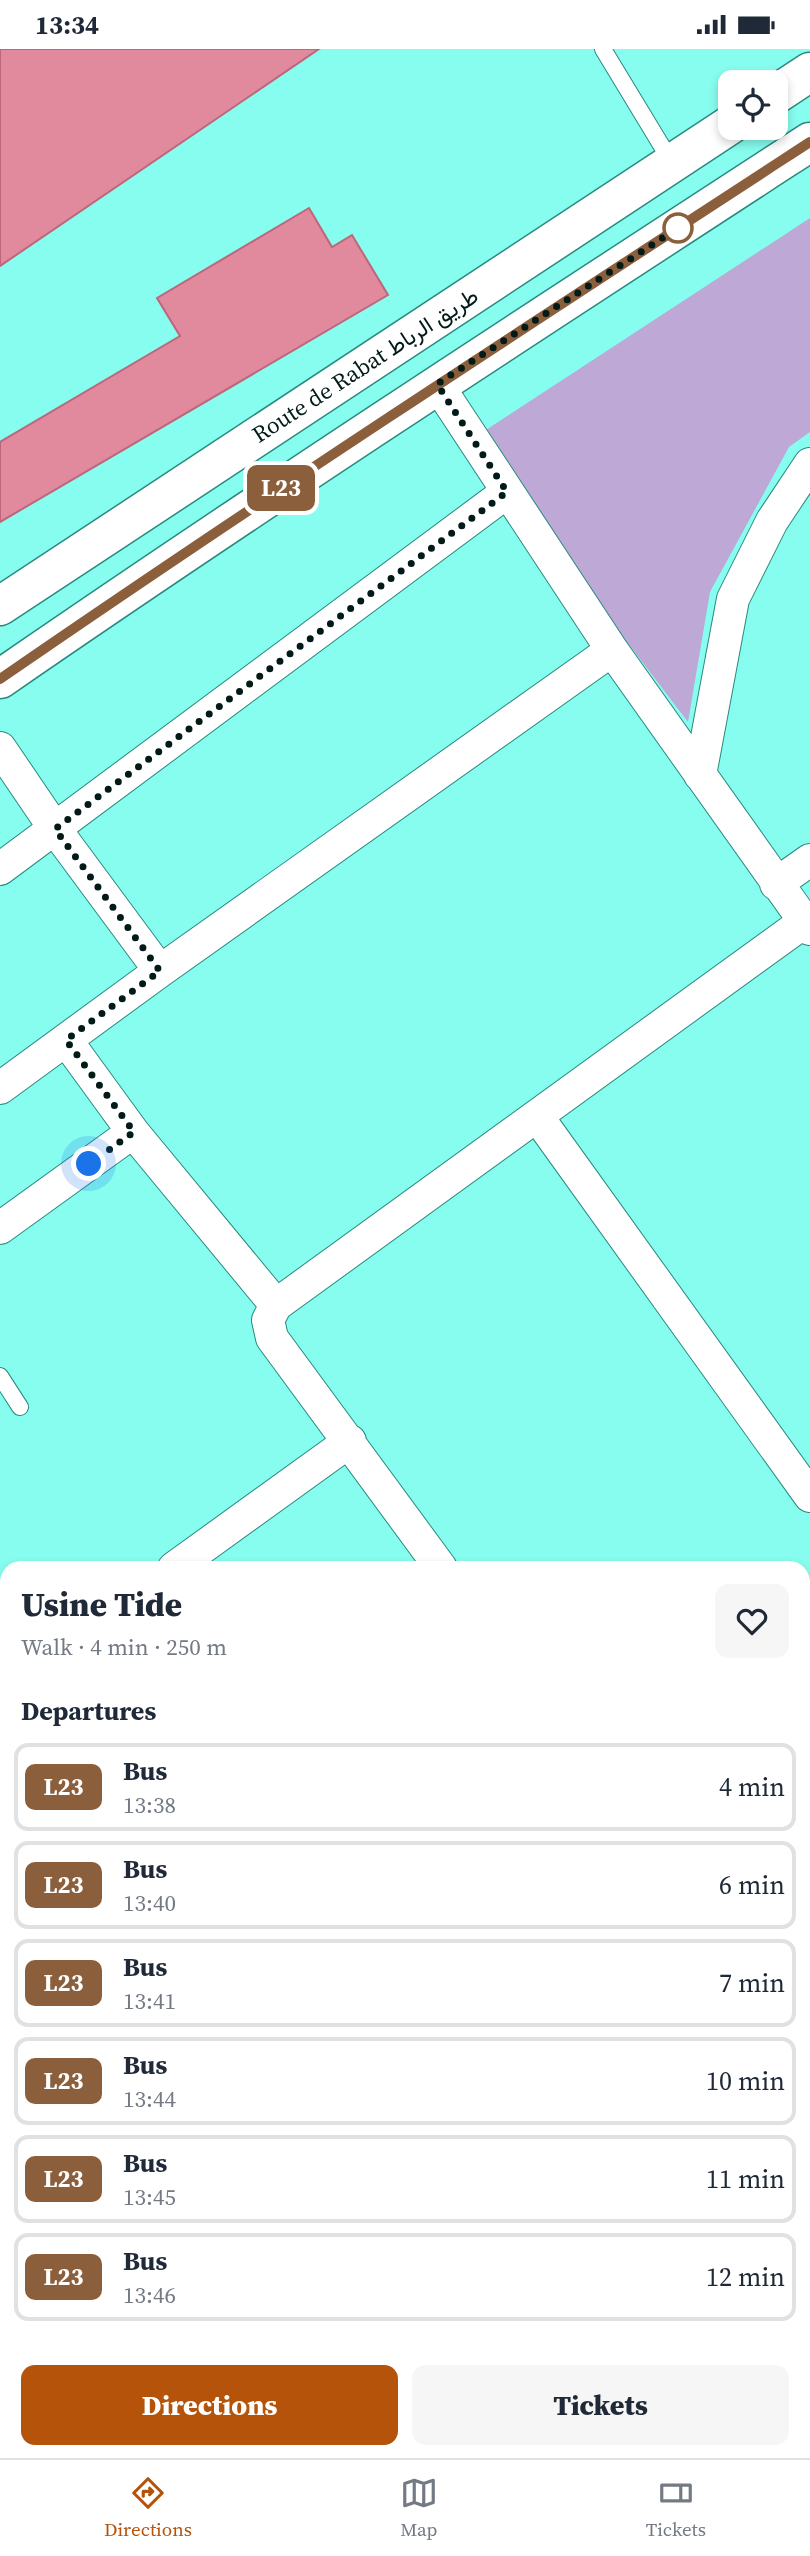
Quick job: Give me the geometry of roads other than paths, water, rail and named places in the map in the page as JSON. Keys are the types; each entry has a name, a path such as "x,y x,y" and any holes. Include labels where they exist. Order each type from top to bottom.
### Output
{"main road":[{"path":"788,86 810,72"},
{"name":"Route de Rabat طريق الرباط","path":"0,606 718,133"},
{"path":"0,679 437,384 810,142"}],"street":[{"path":"436,1561 272,1338 268,1320 276,1305 807,925 612,650 437,384"},
{"path":"700,775 733,599 772,521 810,464"},
{"path":"0,869 507,492"},
{"path":"0,1089 160,971 612,650"},
{"path":"0,748 55,829 160,971"},
{"path":"776,884 810,860"},
{"path":"66,1040 134,1132 276,1305"},
{"path":"537,1116 810,1496"},
{"path":"0,1228 134,1132"},
{"path":"184,1561 350,1441"}],"lane":[{"path":"603,49 672,163"},
{"path":"0,1376 20,1407"}]}
